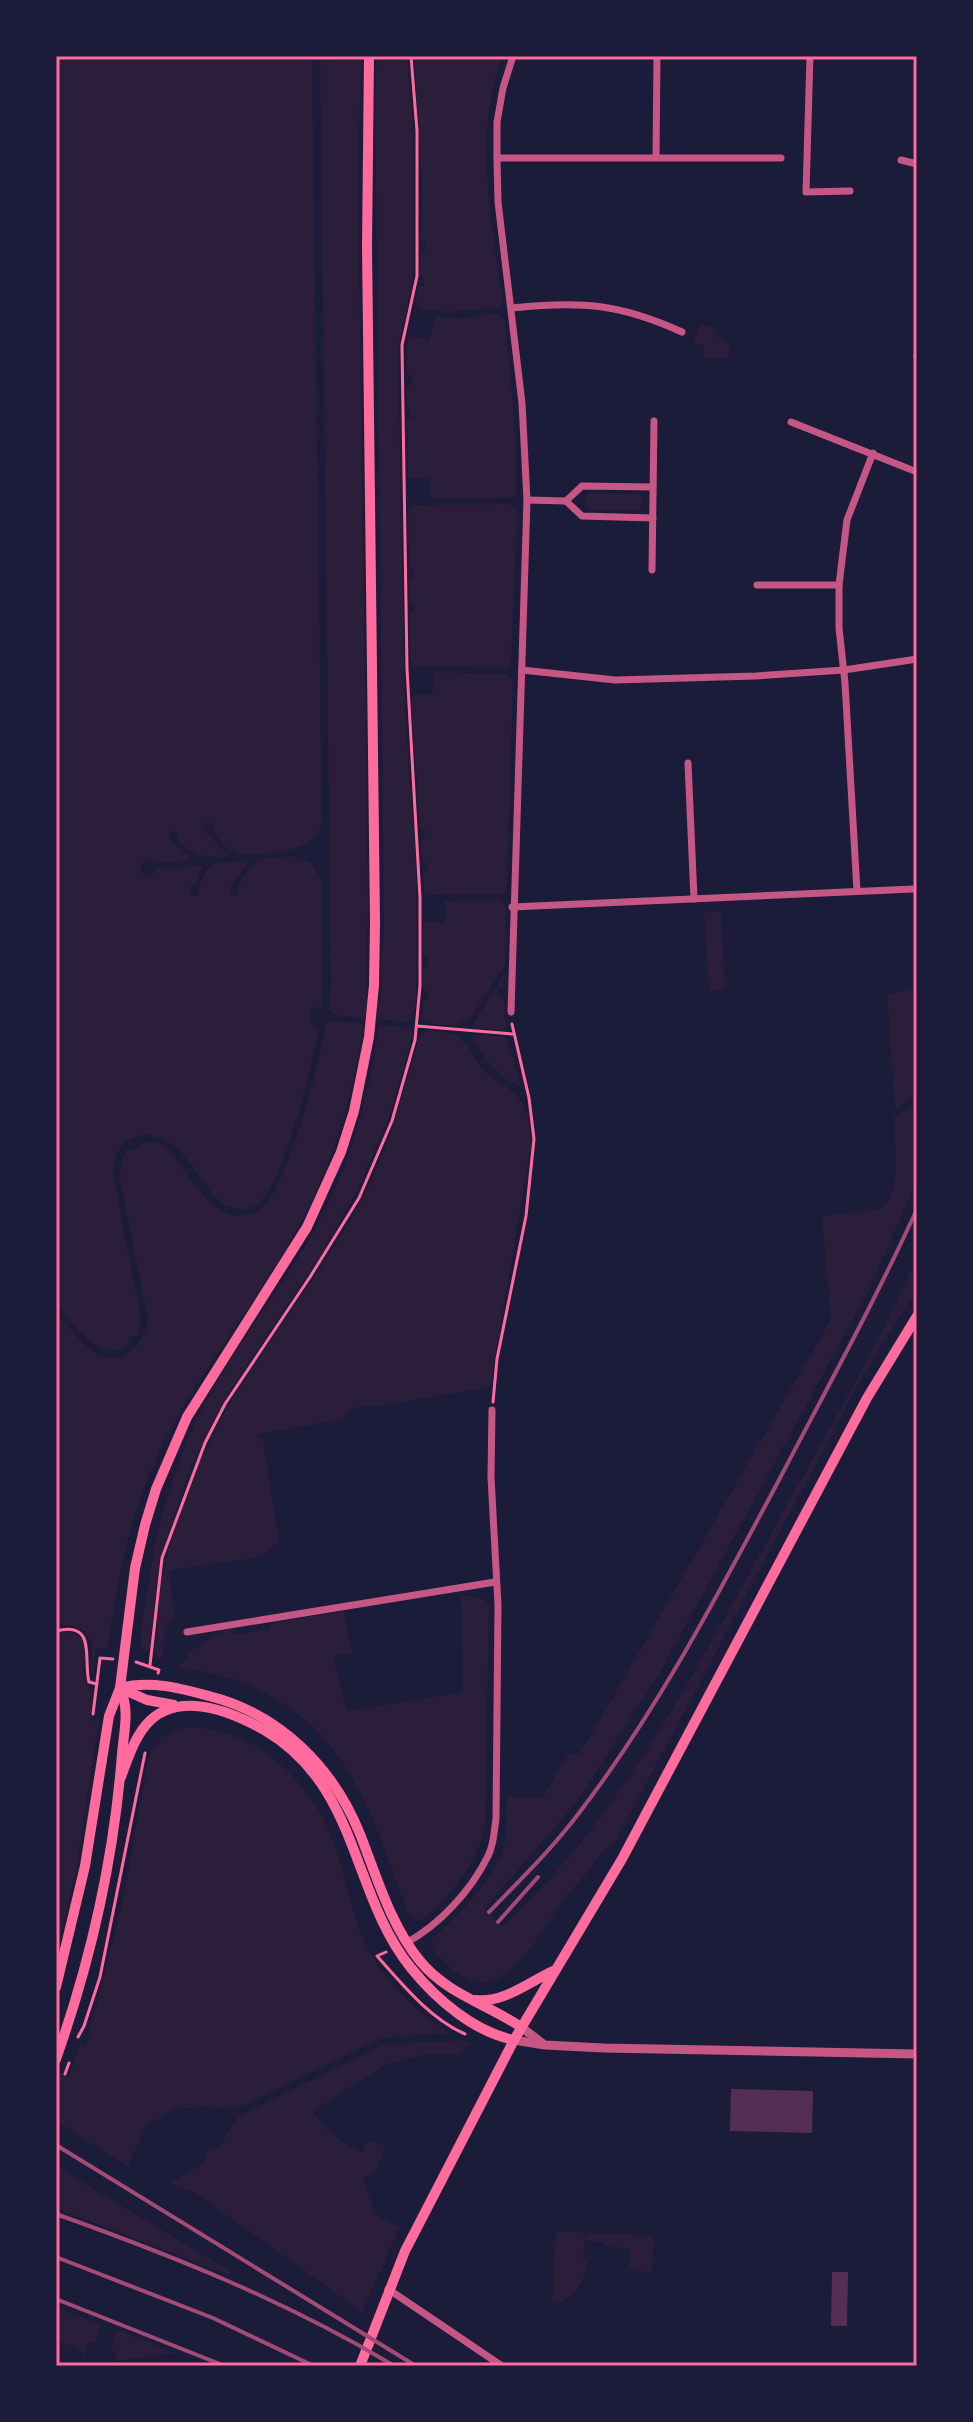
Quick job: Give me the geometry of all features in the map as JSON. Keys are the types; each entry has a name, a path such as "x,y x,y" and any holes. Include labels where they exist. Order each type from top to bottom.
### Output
{"main road":[{"path":"56,1987 85,1866 109,1716 120,1688 135,1568 156,1489 187,1417 291,1255 325,1192 354,1111 369,1037 375,923 367,247 369,56"},
{"path":"360,2366 387,2290 421,2218 514,2040 622,1859 867,1398 917,1316"},
{"path":"120,1688 153,1684 237,1704 273,1723 294,1740 314,1758 347,1805 402,1945 437,1978 466,1998 521,2027"},
{"path":"120,1688 147,1700 212,1709 250,1722 271,1734 310,1768 327,1790 344,1821 379,1912 429,1987 459,2013 490,2033 514,2040"},
{"path":"56,2059 77,1996 98,1915 121,1777 127,1708 120,1688"},
{"path":"121,1777 138,1732 159,1714 177,1705"},
{"path":"466,1998 482,2000 506,1996 555,1970"}],"street":[{"path":"511,1012 527,500 521,390 498,202 497,122 513,56"},
{"path":"656,157 657,56"},
{"path":"810,56 806,192 850,191"},
{"path":"497,158 781,158"},
{"path":"901,160 917,164"},
{"path":"512,308 560,303 590,304 649,317 682,332"},
{"path":"652,570 654,421"},
{"path":"791,422 917,472"},
{"path":"857,891 839,628 839,585 847,520 873,453"},
{"path":"566,501 582,486 653,487"},
{"path":"527,500 566,501 582,516 653,518"},
{"path":"757,585 839,585"},
{"path":"522,670 615,680 844,670 917,659"},
{"path":"688,763 694,899"},
{"path":"512,907 913,889"},
{"path":"402,1945 446,1912 489,1855 493,1840 496,1819 498,1637 491,1477 492,1410"},
{"path":"187,1632 495,1582"},
{"path":"521,2027 545,2045"},
{"path":"514,2040 545,2045 917,2054"},
{"path":"387,2290 502,2366"}],"path":[{"path":"159,1670 150,1665 162,1558 194,1468 225,1404 359,1198 392,1121 415,1040 420,986 419,872 407,669 402,345 417,276 417,131 411,56"},
{"path":"417,1026 512,1034 531,1110 533,1161 526,1216 497,1359 492,1410"},
{"path":"56,1631 71,1629 83,1636 87,1643 87,1676 89,1682 97,1684 93,1714"},
{"path":"377,1956 425,2008 463,2034"}],"shaded area":[{"path":"56,56 312,56 322,825 316,835 298,847 241,855 222,843 213,824 207,822 203,825 204,832 228,856 207,857 195,853 178,841 179,834 174,831 169,834 169,839 190,856 189,860 157,864 147,859 140,867 143,874 149,876 157,869 203,866 189,889 190,894 195,896 199,893 205,873 214,864 247,860 248,863 228,890 233,897 238,894 237,887 253,864 260,859 292,856 311,863 322,880 322,1006 313,1008 309,1016 312,1025 319,1028 287,1149 268,1192 258,1204 240,1209 223,1204 184,1156 162,1138 148,1135 133,1138 120,1148 113,1174 141,1319 138,1336 130,1337 127,1347 116,1350 95,1345 56,1303"},
{"path":"320,56 361,56 358,186 368,905 366,1000 380,1002 384,923 375,95 377,56 407,56 413,125 414,255 412,283 398,349 405,712 416,864 416,1005 412,1018 406,1022 335,1015 328,1009 331,987"},
{"path":"414,56 502,56 494,85 487,147 490,210 503,301 498,307 448,312 420,309 415,304 419,286 424,286 423,276 420,275 421,253 424,253 426,243 421,242 422,181"},
{"path":"498,313 505,319 516,438 516,495 511,498 430,499 430,477 408,477 407,418 413,415 407,408 406,386 410,385 412,376 406,375 408,336 429,340 435,317 462,318"},
{"path":"701,324 716,329 716,336 730,343 729,357 704,358 704,346 692,342"},
{"path":"587,494 639,494 644,501 636,511 590,510 584,503"},
{"path":"509,504 517,510 511,666 414,666 410,660 410,612 415,612 413,602 410,602 409,579 412,579 414,569 409,569 408,509 414,505"},
{"path":"433,672 507,674 513,679 507,889 503,894 429,895 424,892 423,871 428,871 426,862 422,861 421,839 426,829 420,829 411,695 433,694"},
{"path":"501,900 506,906 505,965 467,1020 445,1025 427,1023 422,1018 423,1000 428,1000 426,990 423,990 423,967 426,967 429,958 423,957 423,923 445,923 445,901"},
{"path":"721,911 725,990 709,992 704,912"},
{"path":"505,973 504,987 498,987 498,996 504,997 506,1025 500,1030 471,1028"},
{"path":"917,985 917,1080 913,1098 895,1109 887,996"},
{"path":"326,1023 364,1024 354,1078 331,1156 296,1231 188,1400 156,1459 125,1551 108,1647 96,1649 93,1675 92,1648 88,1636 74,1626 56,1626 56,1313 82,1342 101,1356 121,1356 136,1346 148,1318 120,1178 123,1157 128,1150 137,1150 141,1142 159,1143 168,1149 205,1196 223,1211 240,1216 261,1209 273,1195 296,1138 308,1102"},
{"path":"379,1025 410,1028 413,1033 391,1112 358,1189 325,1248 228,1394 190,1469 159,1562 149,1651 141,1650 155,1547 182,1453 227,1365 308,1242 333,1193 359,1123"},
{"path":"428,1030 459,1037 487,1074 519,1098 529,1120 531,1146 490,1387 386,1405 363,1405 350,1410 345,1419 258,1434 263,1440 279,1542 261,1557 169,1570 174,1620 165,1624 163,1657 159,1660 155,1651 166,1557 199,1465 230,1403 331,1252 362,1199 388,1139 420,1034"},
{"path":"471,1034 508,1040 521,1087 491,1065"},
{"path":"917,1104 917,1180 869,1290 662,1669 576,1803 485,1908 502,1927 544,1885 583,1839 653,1741 848,1396 917,1257 917,1289 864,1374 614,1844 600,1855 523,1957 508,1972 492,1980 474,1981 454,1970 431,1947 431,1940 473,1898 499,1860 505,1841 507,1797 542,1798 568,1755 579,1754 612,1699 831,1319 822,1217 871,1211 886,1204 896,1169 894,1117"},
{"path":"461,1595 483,1598 489,1606 485,1829 460,1881 419,1921 406,1908 381,1838 351,1775 308,1722 279,1701 243,1683 177,1667 187,1658 187,1653 226,1630 232,1628 234,1635 269,1629 271,1623 344,1611 352,1653 333,1656 347,1711 463,1692"},
{"path":"69,1632 79,1636 85,1644 83,1672 92,1694 90,1720 99,1721 76,1868 56,1956 56,1634"},
{"path":"182,1728 207,1729 254,1745 293,1777 323,1818 333,1841 359,1929 372,1956 407,2000 448,2033 382,2038 236,2109 174,2109 146,2126 128,2167 56,2121 56,2072 69,2076 80,2045 86,2046 123,1900 149,1755 163,1736"},
{"path":"463,2040 469,2044 460,2055 427,2054 385,2065 313,2111 334,2135 362,2153 367,2140 385,2146 375,2173 362,2178 377,2216 400,2227 362,2312 194,2192 169,2184 203,2164 208,2148 216,2149 224,2143 225,2136 239,2116 383,2045"},
{"path":"56,2166 231,2272 229,2275 56,2208"},
{"path":"556,2231 585,2233 583,2260 587,2261 577,2289 566,2299 552,2304"},
{"path":"587,2233 654,2236 652,2272 629,2268 630,2248 605,2247 604,2242 586,2241"},
{"path":"56,2308 101,2324 95,2344 89,2342 81,2366 77,2366 84,2353 56,2339"},
{"path":"117,2330 177,2353 118,2361 115,2351 110,2349"}],"building":[{"path":"731,2089 813,2091 812,2133 730,2131"},
{"path":"832,2272 848,2272 847,2326 831,2326"}],"railway":[{"path":"489,1912 569,1826 608,1774 661,1692 779,1480 917,1209"},
{"path":"498,1922 538,1877"},
{"path":"56,2145 416,2366"},
{"path":"56,2214 227,2281 311,2320 391,2364"},
{"path":"56,2257 213,2318 314,2366"},
{"path":"56,2299 225,2366"}]}
